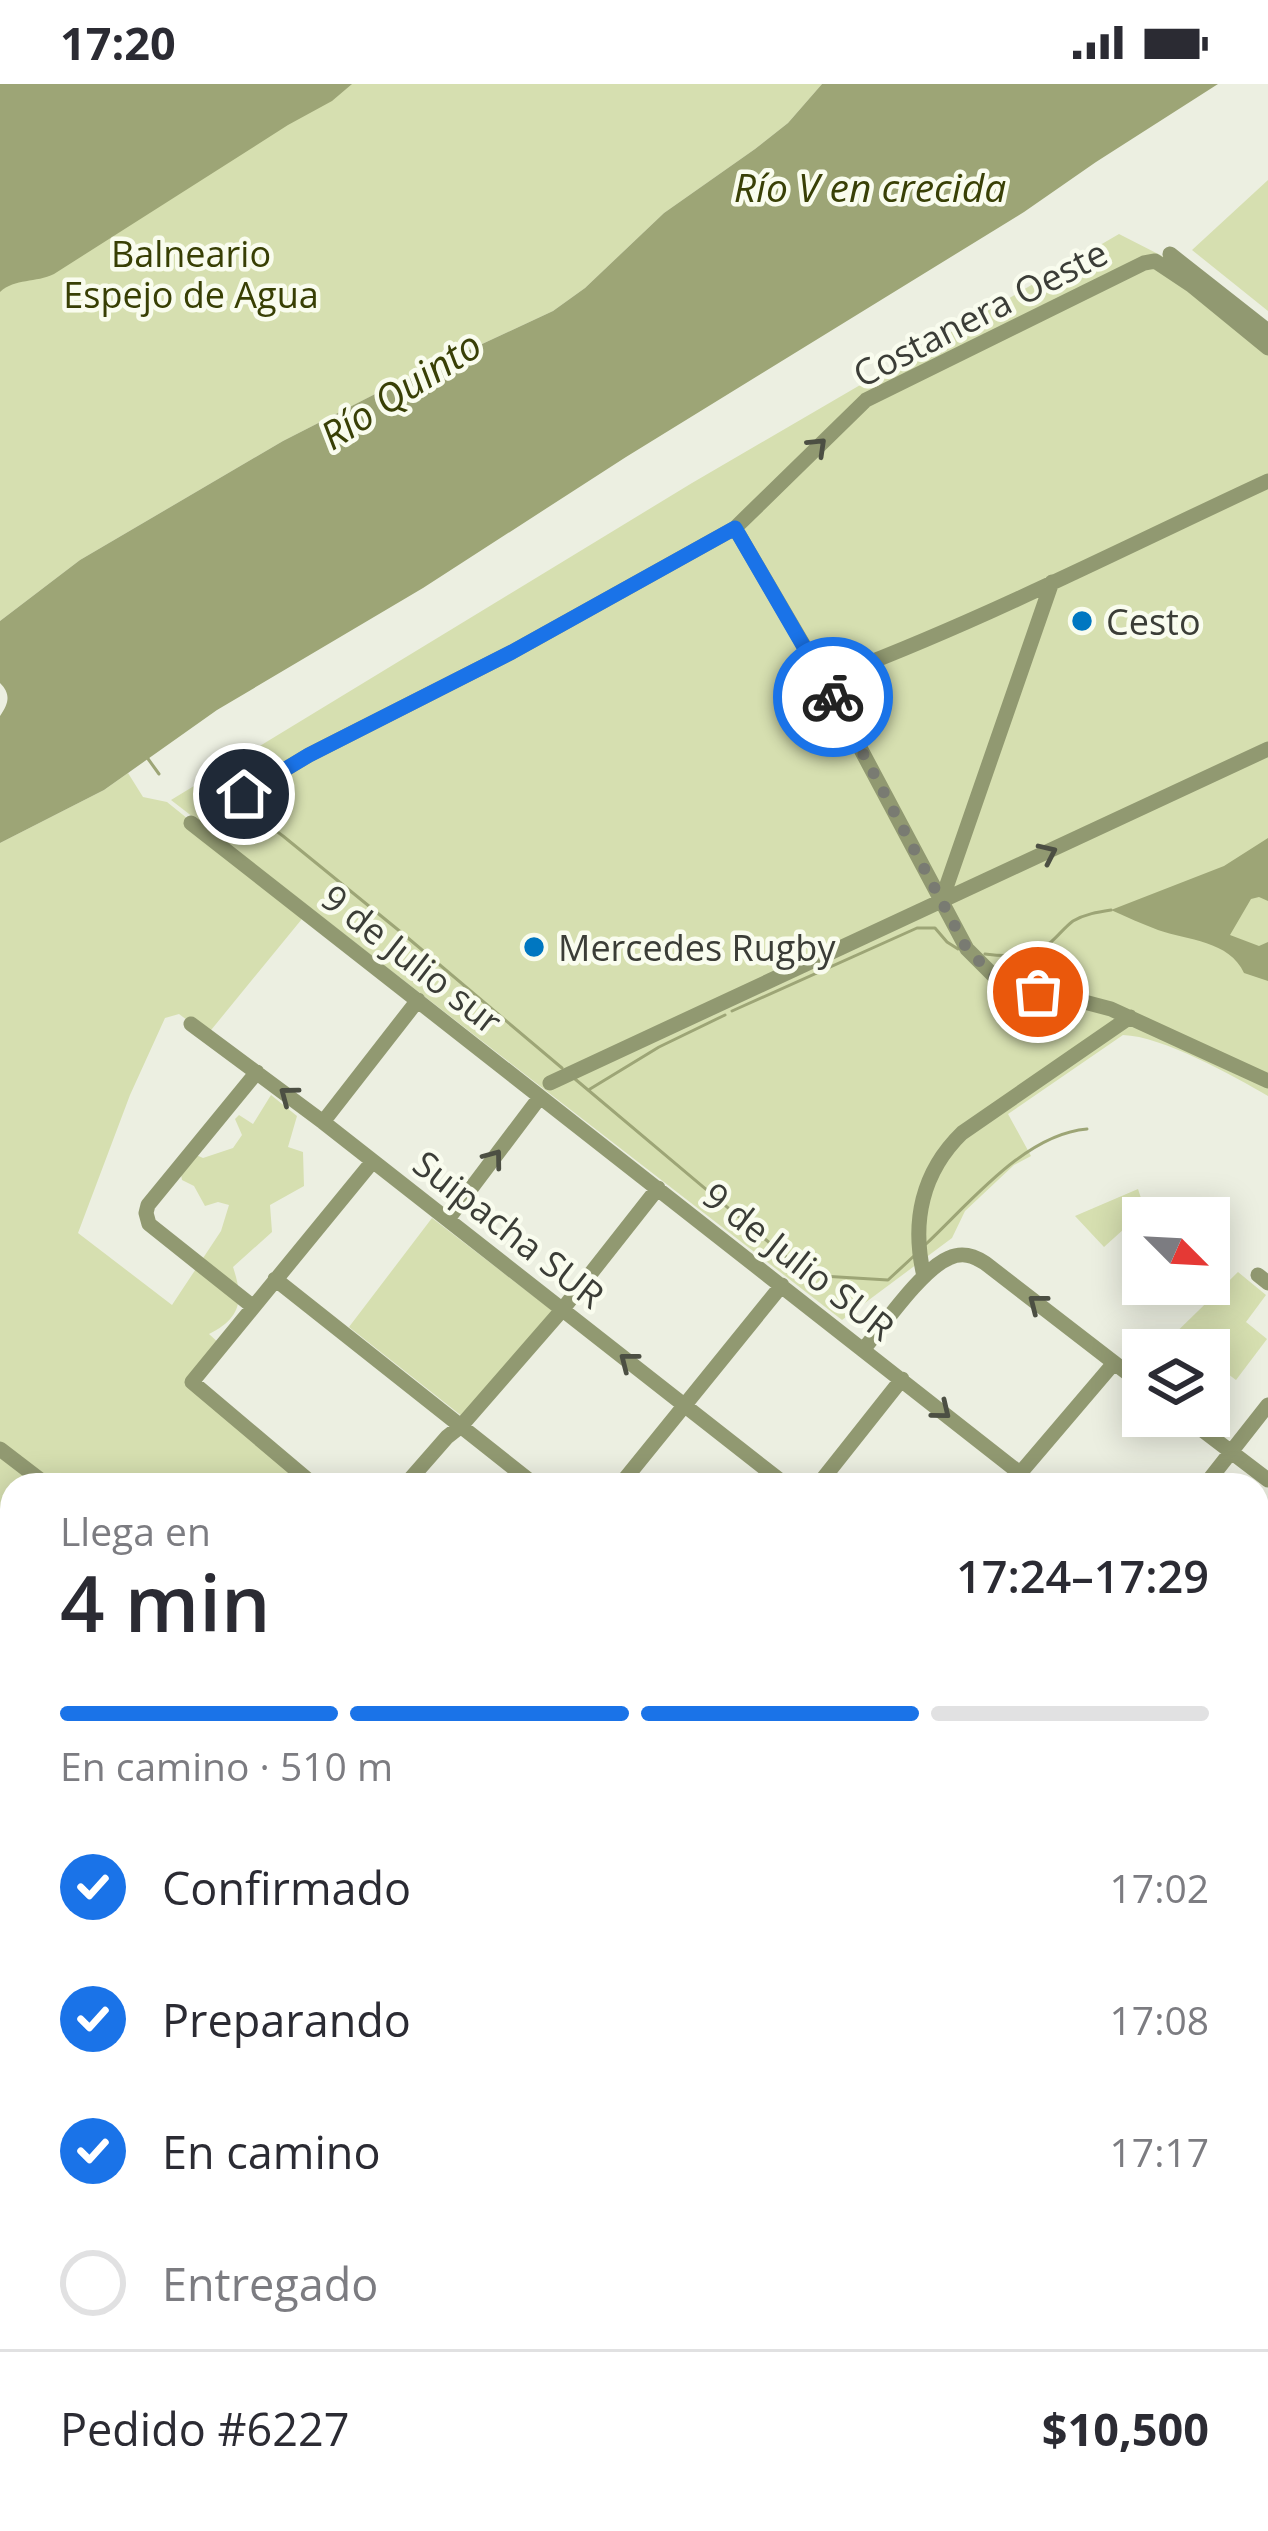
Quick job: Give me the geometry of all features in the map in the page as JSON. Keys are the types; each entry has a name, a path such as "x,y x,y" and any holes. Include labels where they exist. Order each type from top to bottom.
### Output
{"street":[{"path":"1162,258 1268,331"},
{"path":"1162,258 1268,348"},
{"name":"Costanera Oeste","path":"244,794 735,528 866,400 1162,258"},
{"path":"824,680 1052,582 1268,481"},
{"path":"735,528 824,680 967,949 997,979 1093,1003 1268,1081"},
{"path":"941,902 1052,582"},
{"path":"448,1219 545,1090 879,928 1268,749"},
{"name":"9 de Julio sur","path":"190,824 418,1000 545,1090"},
{"path":"323,1121 418,1000"},
{"path":"924,1276 919,1251 924,1187 944,1150 962,1132 1130,1017"},
{"name":"Suipacha SUR","path":"191,1024 323,1121 771,1473"},
{"path":"252,1306 149,1224 146,1213 148,1204 257,1072"},
{"name":"9 de Julio SUR","path":"545,1090 658,1188 902,1379 1008,1473"},
{"path":"300,1473 192,1382 374,1162"},
{"path":"416,1473 562,1310 658,1188"},
{"path":"863,1350 924,1276 954,1255 976,1257 1122,1369"},
{"path":"274,1279 520,1473"},
{"path":"630,1473 782,1285"},
{"path":"1020,1473 1114,1363"},
{"path":"828,1473 902,1379"},
{"path":"1214,1473 1268,1405"},
{"path":"1211,1437 1259,1473"},
{"path":"0,1449 31,1473"}],"green space":[{"name":"Balneario Espejo de Agua","path":"0,84 822,84 788,123 664,213 585,288 553,311 283,441 80,560 0,621"},
{"path":"1268,180 1268,311 1192,250"},
{"path":"1119,234 1166,258 1268,337 1268,1096 1177,1049 1123,1035 1008,1114 1031,1156 1014,1165 965,1211 952,1238 842,1320 171,800 692,483"},
{"path":"128,773 143,797 167,802 306,914 207,1035 179,1014 165,1018 78,1233 172,1305 221,1231 229,1205 205,1206 194,1186 182,1180 180,1169 194,1154 203,1158 233,1148 242,1135 235,1119 239,1115 253,1124 271,1095 297,1116 288,1147 303,1152 304,1186 270,1205 272,1232 233,1267 237,1307 228,1321 209,1334 221,1345 192,1382 300,1473 0,1473 0,843"},
{"path":"1138,1189 1141,1197 1122,1197 1122,1231 1104,1247 1075,1216"},
{"path":"432,1218 553,1311 463,1417 349,1327"},
{"path":"1238,1272 1266,1295 1246,1322 1267,1339 1236,1380 1230,1376 1230,1329 1180,1329 1204,1305 1230,1305 1230,1280"}],"water":[{"path":"0,84 352,84 54,274 0,292"},
{"name":"Río V en crecida","path":"822,84 1218,84 1024,212 423,588 217,710 104,790 0,843 0,716 8,699 0,683 0,621 80,560 283,441 553,311 585,288 664,213 788,123"},
{"path":"1268,838 1268,901 1251,899 1230,935 1259,946 1268,942 1268,981 1244,973 1218,948 1111,910 1224,866"}],"waterway":[{"path":"146,756 159,774"},
{"path":"200,775 283,836 562,1068"},
{"path":"985,954 1036,951 1073,921 1111,910"},
{"path":"732,1011 917,928 935,928 958,949"},
{"path":"590,1089 659,1047 725,1015"},
{"path":"575,1079 790,1260 822,1276 888,1280 915,1255"},
{"path":"926,1244 1020,1157 1042,1143 1087,1129"}],"way so far":[{"path":"833,697 967,949 997,979 1038,992"}],"place":[{"name":"Cesto","path":"1082,621"},
{"name":"Mercedes Rugby","path":"534,947"}],"route":[{"path":"244,794 735,528 833,697"}],"water label":[{"name":"Río Quinto","path":"400,389"}]}
